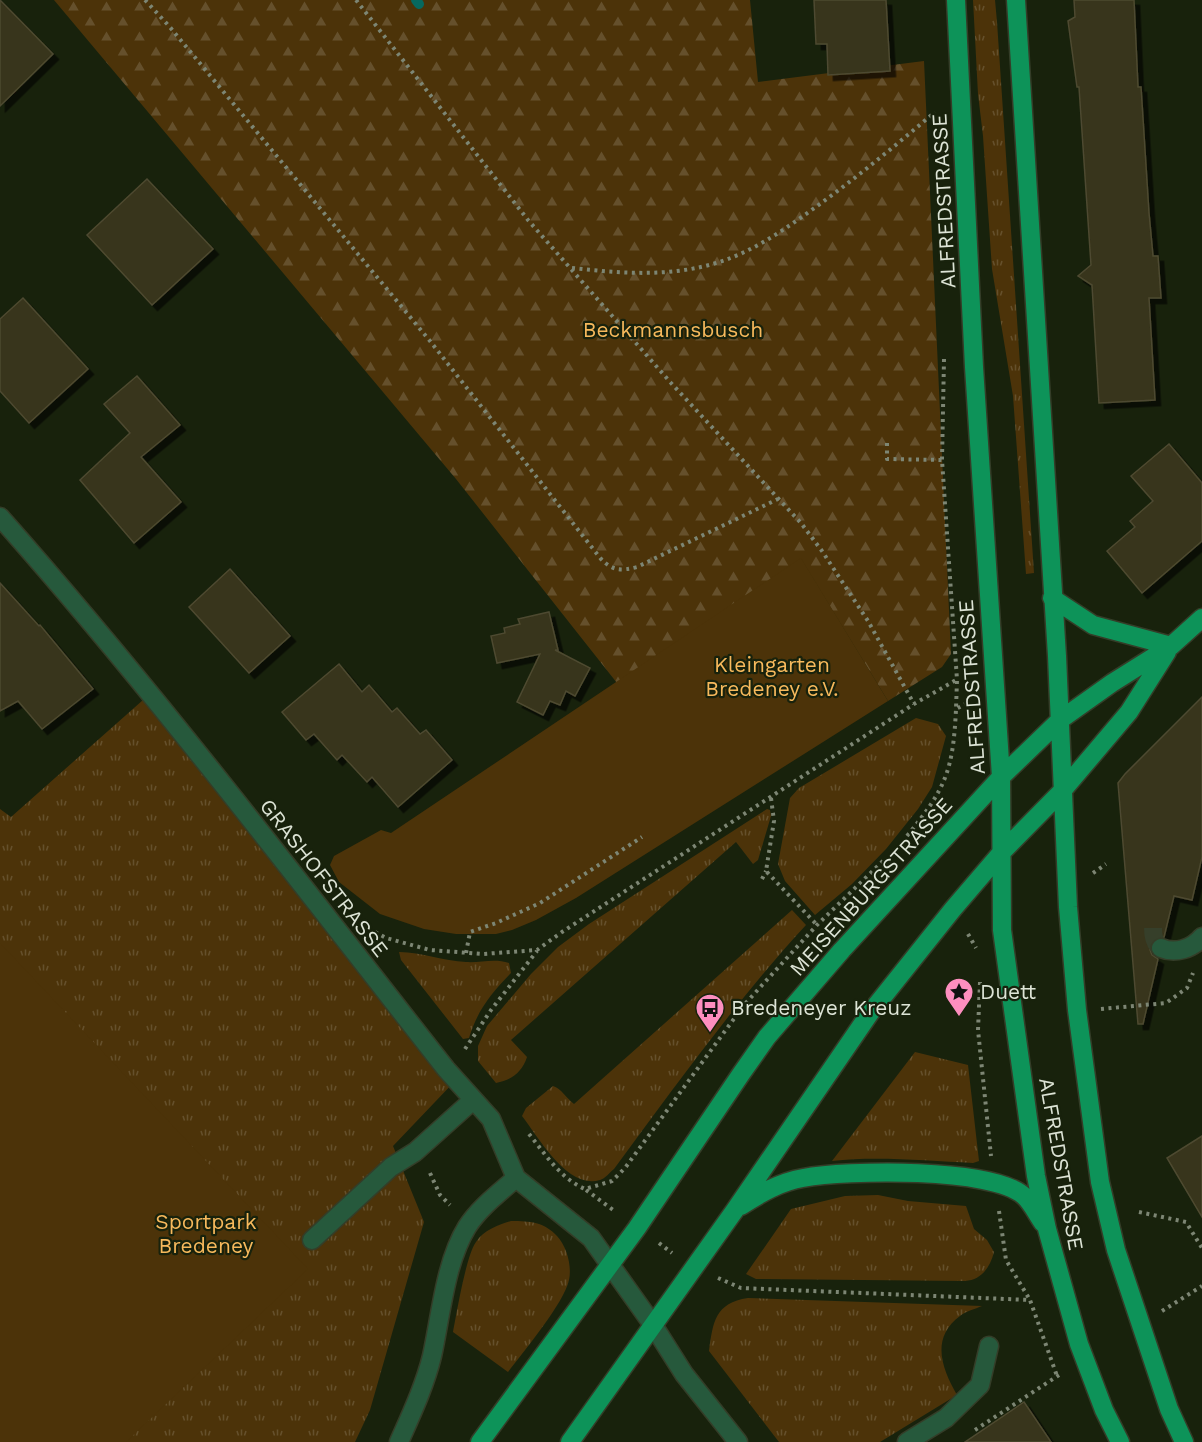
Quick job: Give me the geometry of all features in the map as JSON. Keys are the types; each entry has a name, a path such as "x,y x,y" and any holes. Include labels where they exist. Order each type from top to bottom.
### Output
{"main road":[{"name":"ALFREDSTRASSE","path":"956,0 974,368 1000,777 1002,930 1036,1176 1047,1229 1086,1362 1104,1410 1120,1442"},
{"name":"ALFREDSTRASSE","path":"1016,0 1060,720 1068,907 1077,1010 1100,1182 1116,1250 1169,1409 1184,1442"},
{"path":"1052,598 1093,626 1171,646"},
{"path":"1000,777 1060,720 1112,683 1171,646 1202,618"},
{"path":"570,1442 735,1210 870,1013 953,909 1001,854 1063,790 1129,712 1171,646"},
{"name":"MEISENBURGSTRASSE","path":"480,1442 637,1228 767,1037 842,950 1000,777"},
{"path":"735,1210 770,1188 802,1178 844,1173 974,1177 995,1181 1024,1196 1047,1229"}],"street":[{"name":"GRASHOFSTRASSE","path":"0,517 60,584 139,679 446,1069 491,1119 516,1178 591,1238 610,1263"},
{"path":"1161,948 1172,952 1197,940"},
{"path":"312,1240 392,1167 415,1152 473,1100"},
{"path":"399,1442 431,1359 459,1243 468,1225 516,1178"},
{"path":"610,1263 684,1374 738,1442"},
{"path":"907,1442 946,1418 980,1385 989,1346"}],"path":[{"path":"145,0 423,332 601,560 609,567 618,571 637,567 778,499"},
{"path":"356,0 501,186 671,383 801,524 843,580 914,705"},
{"path":"572,268 626,273 657,273 683,271 734,257 782,231 832,196 884,156 961,90"},
{"path":"887,443 887,459 942,460"},
{"path":"446,1069 470,1043 491,1010 537,951 562,932 914,705 957,680"},
{"path":"762,879 766,870 774,821 771,798"},
{"path":"466,953 470,932 540,903 642,837"},
{"path":"585,1189 612,1181 625,1168 744,1005 817,925 889,855"},
{"path":"766,870 817,925"},
{"path":"347,943 369,929 386,938 430,950 466,953 537,951"},
{"path":"1077,1010 1166,1003 1188,988 1197,962 1197,940"},
{"path":"976,948 978,956"},
{"path":"980,972 978,1030 1006,1260 1030,1300 1057,1376"},
{"path":"527,1133 562,1175 573,1184 585,1189 693,1268 741,1288 1030,1300"},
{"path":"415,1152 425,1162 440,1195 468,1225"},
{"path":"1139,1212 1186,1222 1202,1248"},
{"path":"1141,1325 1202,1286"},
{"path":"967,1435 1057,1376 1086,1362"}],"green space":[{"name":"Beckmannsbusch","path":"54,0 750,0 758,82 924,61 951,654 942,667 888,701 801,559 617,683 456,479"},
{"path":"973,0 995,0 1034,573 1026,574 1013,396 992,269"},
{"name":"Kleingarten Bredeney e.V.","path":"801,558 888,701 576,898 512,930 496,934 456,934 424,929 380,914 339,882 330,865 334,856 381,830 391,833"},
{"name":"Sportpark Bredeney","path":"143,700 455,1081 393,1146 424,1222 370,1410 355,1442 0,1442 0,809 11,817"},
{"path":"916,718 938,724 946,736 932,787 918,809 886,849 852,884 815,915 785,881 778,864 790,798 799,788"},
{"path":"767,809 770,810 771,816 758,860 753,864 736,842 511,1040 527,1057 516,1074 496,1083 478,1061 478,1046 487,1026 531,974 558,947 589,924"},
{"path":"792,910 806,925 731,1013 614,1169 602,1179 588,1181 566,1170 546,1149 522,1116 526,1108 553,1086 574,1104"},
{"path":"0,943 308,1269 126,1442 0,1442"},
{"path":"399,952 457,961 509,963 511,973 486,1002 469,1038 463,1039 401,960"},
{"path":"915,1052 968,1065 979,1161 973,1163 885,1159 832,1161"},
{"path":"878,1195 908,1201 966,1206 974,1229 987,1240 994,1252 987,1268 980,1276 965,1281 756,1279 746,1274 791,1209 845,1196"},
{"path":"511,1221 536,1223 552,1231 561,1240 566,1251 570,1275 566,1290 552,1314 508,1372 453,1332 472,1249 487,1231"},
{"path":"748,1298 982,1306 962,1314 945,1334 942,1344 943,1364 957,1395 880,1442 779,1442 709,1351 714,1323 722,1309 729,1304"}],"building":[{"path":"0,0 53,54 0,106"},
{"path":"814,0 886,0 890,71 828,75 827,44 816,44"},
{"path":"1074,0 1134,0 1138,87 1141,87 1149,213 1153,256 1158,256 1161,298 1149,298 1155,400 1099,403 1092,285 1078,276 1091,265 1079,87 1077,87 1068,21 1075,17"},
{"path":"147,179 213,249 152,305 87,235"},
{"path":"23,298 88,369 29,423 0,391 0,319"},
{"path":"137,376 180,425 141,457 181,502 134,543 80,480 130,433 104,404"},
{"path":"1169,444 1202,483 1202,541 1142,593 1107,551 1135,527 1130,521 1153,501 1131,476"},
{"path":"230,569 290,636 249,673 189,607"},
{"path":"0,583 40,625 93,689 42,729 18,701 0,711"},
{"path":"549,612 558,650 555,650 590,668 575,696 566,691 560,705 550,701 543,715 517,702 540,654 497,663 491,636 505,633 504,628 520,624 518,619"},
{"path":"339,664 362,692 369,685 392,712 397,708 420,734 426,730 452,760 398,807 372,777 367,782 342,755 337,760 314,734 306,740 282,712"},
{"path":"1202,697 1202,857 1192,900 1174,896 1164,937 1154,939 1151,944 1152,955 1158,959 1143,1024 1138,1024 1118,783"},
{"path":"1202,1136 1202,1217 1167,1158"},
{"path":"1024,1402 1051,1442 965,1442"}],"waterway":[{"path":"416,0 419,4"}],"tunnel":[{"path":"1153,928 1154,939 1161,948"}],"place":[{"name":"Duett","path":"959,1018"},
{"name":"Bredeneyer Kreuz","path":"710,1034"}]}
